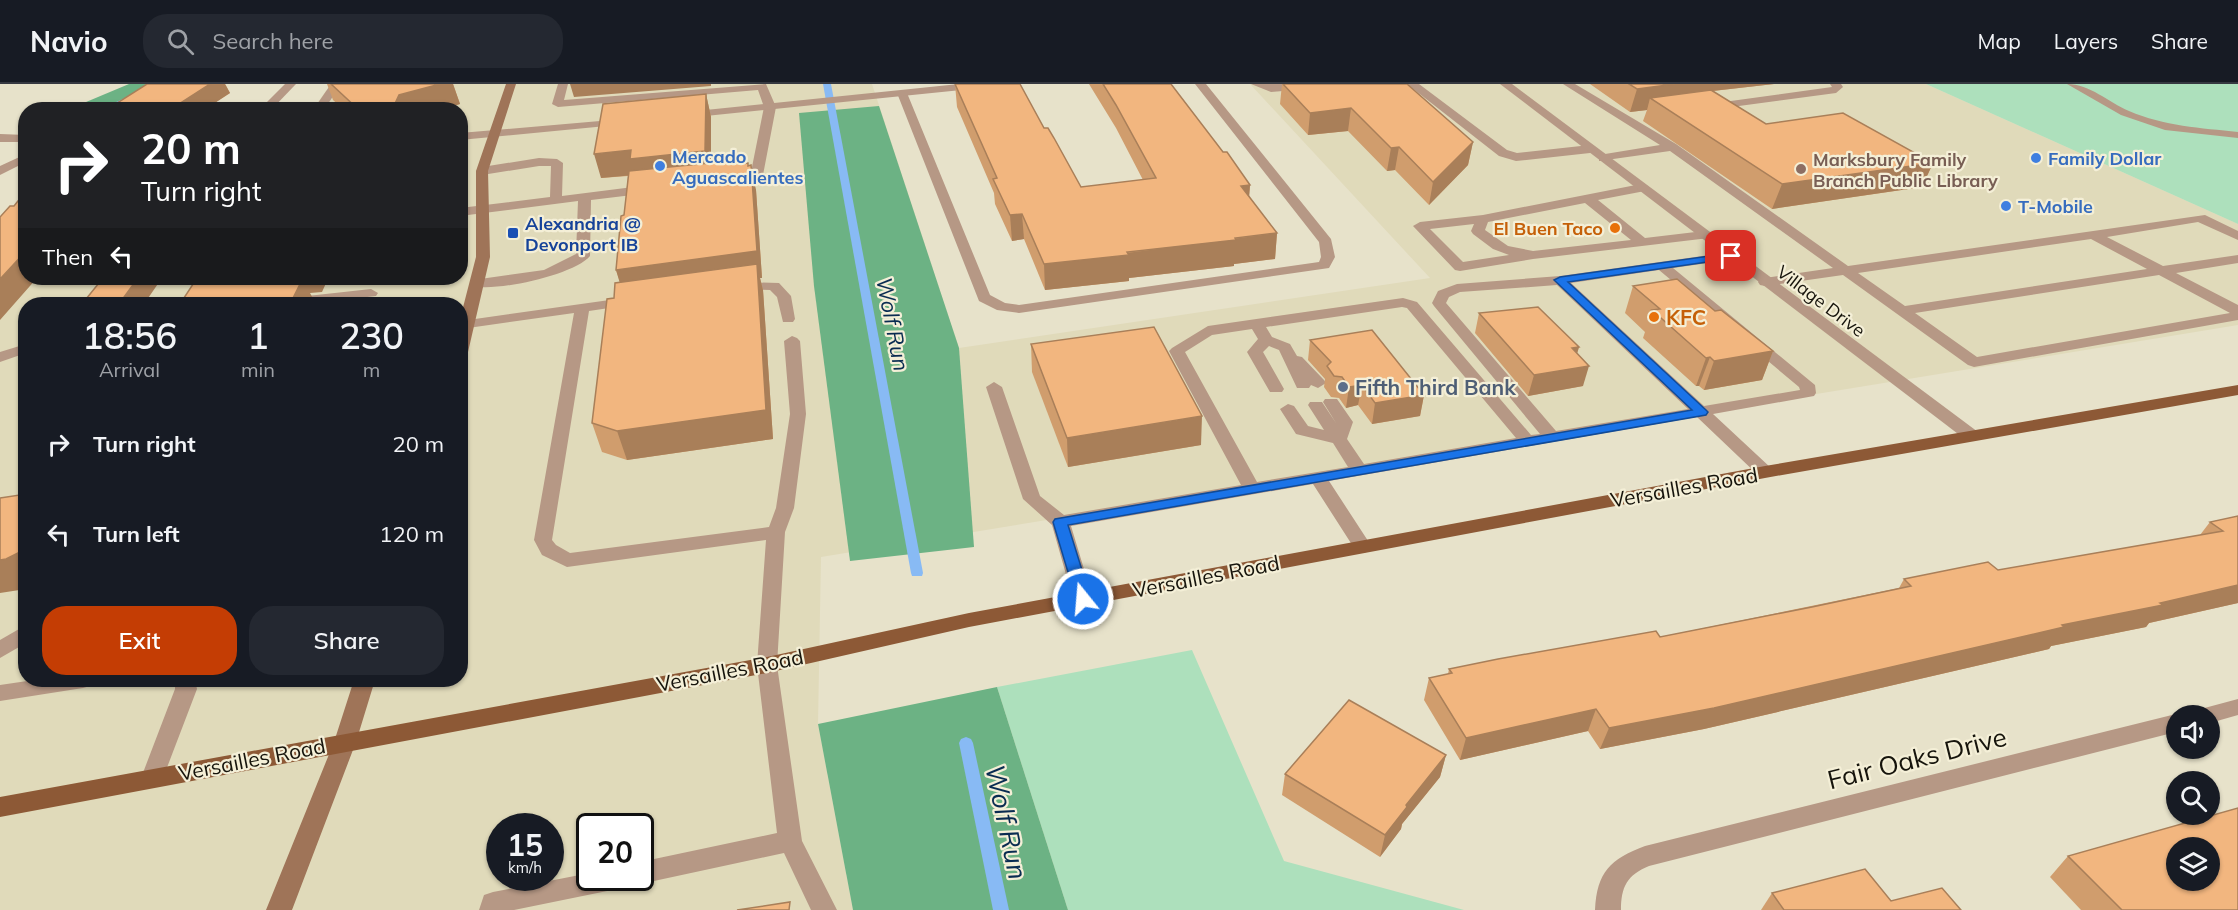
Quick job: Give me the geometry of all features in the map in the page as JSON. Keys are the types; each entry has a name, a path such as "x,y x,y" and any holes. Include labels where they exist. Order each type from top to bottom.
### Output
{"main road":[{"name":"Versailles Road","path":"0,807 767,664 892,636 1083,599 1765,472 2238,390"}],"street":[{"path":"272,102 291,84"},
{"path":"324,102 336,84"},
{"path":"510,84 482,171 484,245 468,324 648,299"},
{"path":"562,84 558,104 761,85 770,107 757,175 713,182"},
{"path":"676,117 985,84"},
{"path":"902,93 984,298 1002,307 1019,309 1324,265 1328,257 1326,242 1200,84"},
{"path":"1256,84 1271,89 1331,84"},
{"path":"1412,84 1503,153 1516,157 1590,149"},
{"name":"Village Drive","path":"1505,84 1972,436"},
{"path":"1568,84 1631,118 1654,138 1672,147 1974,362 2238,316"},
{"path":"1696,109 1836,90 1838,87 1835,84"},
{"path":"2072,84 2125,113 2169,128 2238,135"},
{"path":"468,136 630,121"},
{"path":"0,138 18,139"},
{"path":"1603,158 1672,147"},
{"path":"0,171 18,162"},
{"path":"482,171 539,162 557,163 556,199"},
{"path":"468,211 667,187"},
{"path":"1641,188 1483,219 1420,226 1460,267 1533,255 1704,236"},
{"path":"478,283 557,272 572,266 583,256 585,196"},
{"path":"1587,198 1642,242"},
{"path":"1765,282 2200,218 2238,236"},
{"path":"1483,219 1478,231 1491,242 1508,252 1533,255"},
{"path":"2093,235 2238,311"},
{"path":"1553,438 1439,303 1443,294 1457,288 1560,280 1731,256"},
{"path":"1900,311 2238,259"},
{"path":"1060,522 1808,393 1807,385 1662,266"},
{"path":"1560,280 1765,472"},
{"path":"726,288 774,286 784,296 788,319"},
{"path":"1252,489 1177,351 1209,331 1403,302 1412,305 1528,442"},
{"path":"582,308 543,540 549,550 567,560 776,532"},
{"path":"1257,324 1266,340 1285,347 1310,384"},
{"path":"1266,340 1255,352 1276,389"},
{"path":"792,341 798,414 785,508 776,532 767,664 790,841 824,910"},
{"path":"0,357 18,351"},
{"path":"994,387 1032,499 1060,522 1083,599"},
{"path":"1324,403 1339,439 1360,471"},
{"path":"1288,409 1302,430 1339,439"},
{"path":"1318,478 1363,547"},
{"path":"0,650 18,638"},
{"path":"0,693 38,687"},
{"path":"152,778 186,687"},
{"path":"279,910 345,742 362,687"},
{"path":"2220,712 2238,707"},
{"name":"Fair Oaks Drive","path":"1608,910 1611,880 1627,863 1671,849 2166,725"},
{"path":"654,870 790,841"},
{"path":"492,910 493,903 576,886"}],"shaded area":[{"path":"331,84 872,84 959,348 1430,278 1250,84 1926,84 2238,224 2238,325 821,557 818,724 853,910 0,910 0,248 18,269 18,285 468,285 468,102 318,102"}],"green space":[{"path":"129,84 208,84 170,102 86,102"},
{"path":"1926,84 2238,84 2238,224"},
{"path":"879,106 959,348 974,547 850,561 814,286 799,113"},
{"path":"1192,650 1284,861 1464,910 1068,910 997,687"},
{"path":"997,687 1068,910 853,910 818,724"}],"building":[{"path":"147,84 210,84 182,102 119,102"},
{"path":"331,84 440,84 399,95 396,102 350,102"},
{"path":"955,84 1020,84 1081,187 1156,178 1103,84 1171,84 1223,152 1227,152 1250,185 1241,186 1277,233 1127,252 1129,255 1044,264 1022,214 1010,215 993,179 997,178"},
{"path":"1283,84 1407,84 1473,142 1433,182 1399,147 1391,148 1351,108 1310,113"},
{"path":"1629,84 1675,84 1637,89"},
{"path":"1711,90 1766,124 1843,113 1933,163 1782,184 1650,98"},
{"path":"706,94 705,151 630,159 631,150 594,154 603,104"},
{"path":"740,160 741,164 751,165 757,251 616,270 621,216 624,215 629,171"},
{"path":"18,201 18,260 0,279 0,217 10,206 14,206"},
{"path":"757,264 766,410 617,431 592,423 607,299 614,298 615,283"},
{"path":"1677,279 1715,311 1721,310 1773,351 1714,361 1710,357 1706,358 1652,310 1660,309 1633,286"},
{"path":"97,285 133,285 124,297 88,297"},
{"path":"192,285 300,285 294,297 185,297"},
{"path":"1538,307 1579,347 1572,348 1589,366 1534,375 1479,313"},
{"path":"1154,327 1202,416 1067,438 1031,344"},
{"path":"1372,330 1424,395 1375,403 1362,385 1349,387 1342,377 1334,376 1327,366 1331,362 1310,340"},
{"path":"18,495 18,553 0,560 0,498"},
{"path":"2238,516 2238,585 2160,603 2163,605 2062,625 2064,627 1714,708 1609,728 1596,709 1466,738 1429,678 1452,673 1449,669 1498,659 1656,631 1660,637 1812,607 1911,586 1904,579 1988,562 1998,570 2223,531 2210,522"},
{"path":"1349,700 1446,755 1385,835 1285,774"},
{"path":"2238,808 2238,910 2122,910 2068,856 2178,825 2220,825 2220,813"},
{"path":"1865,869 1891,901 1942,888 1961,910 1784,910 1772,893"},
{"path":"790,902 789,910 737,910"}],"waterway":[{"name":"Wolf Run","path":"827,84 917,573"},
{"path":"122,102 132,98"},
{"name":"Wolf Run","path":"966,743 1001,910"}],"place":[{"name":"Family Dollar","path":"2036,158"},
{"name":"Mercado Aguascalientes","path":"660,166"},
{"name":"Marksbury Family Branch Public Library","path":"1801,169"},
{"name":"T-Mobile","path":"2006,206"},
{"name":"El Buen Taco","path":"1615,228"},
{"name":"Alexandria @ Devonport IB","path":"513,233"},
{"name":"KFC","path":"1654,317"},
{"name":"Fifth Third Bank","path":"1343,387"}],"route":[{"path":"1083,599 1060,522 1702,412 1560,280 1731,256"}]}
